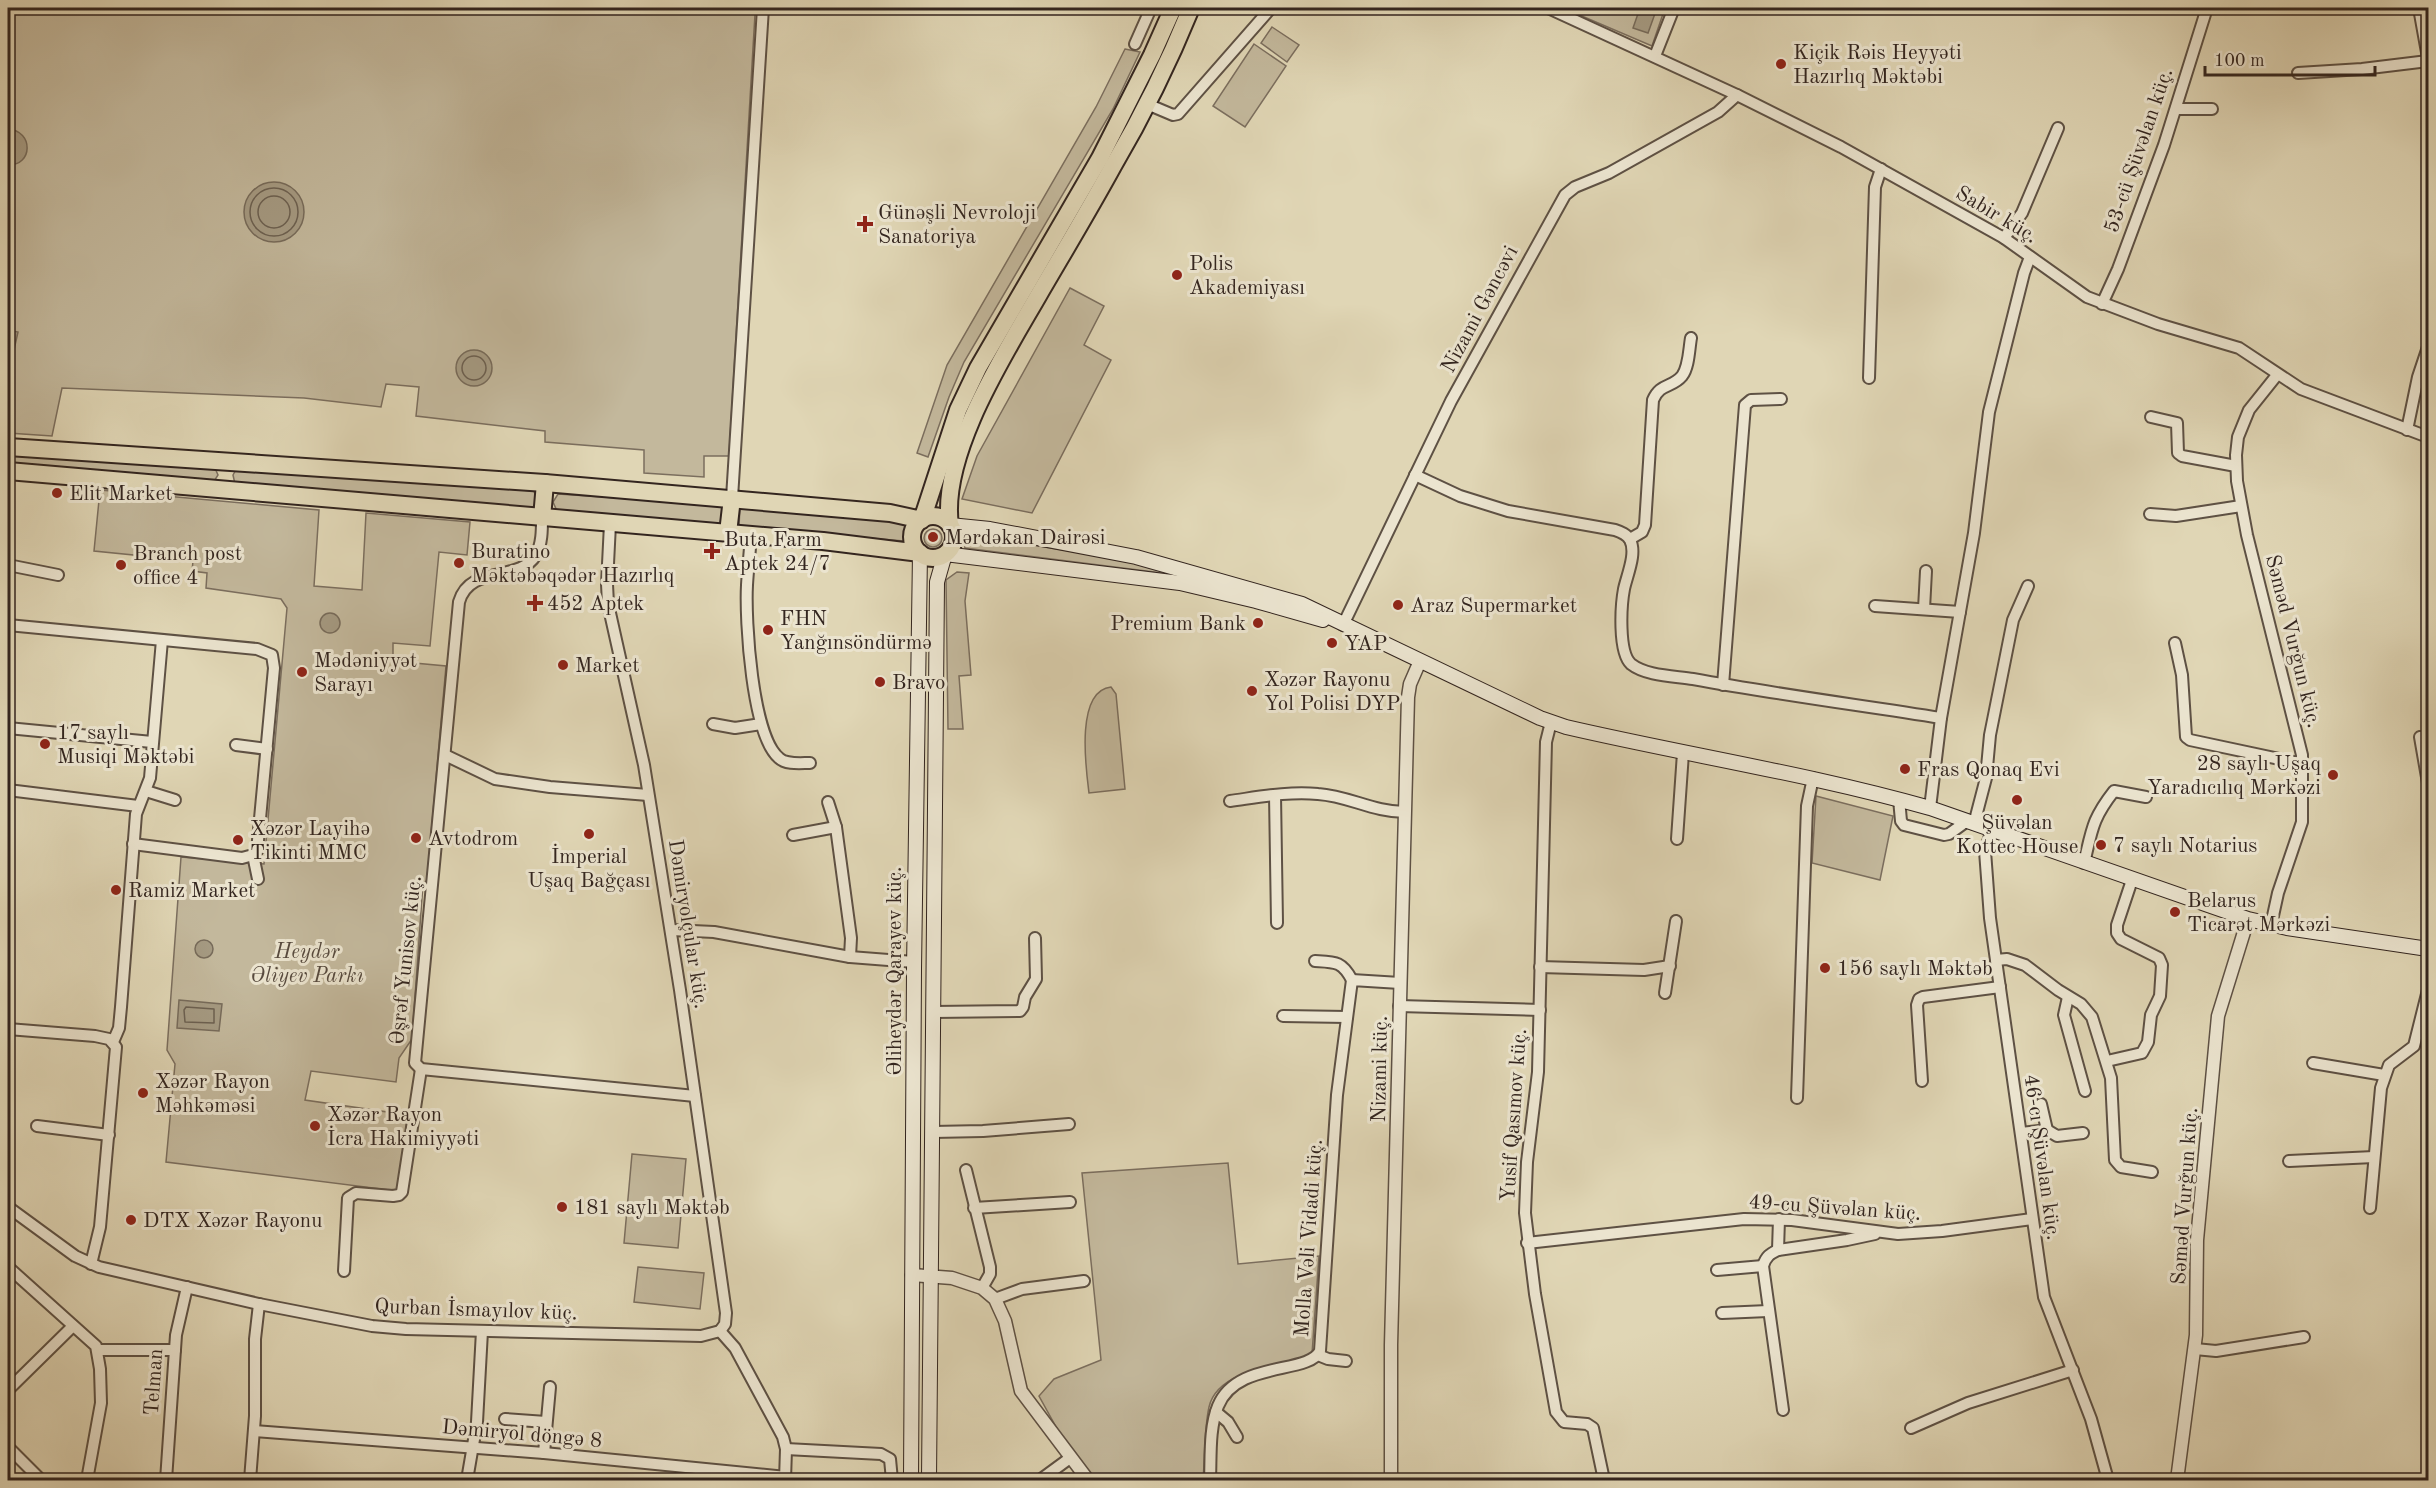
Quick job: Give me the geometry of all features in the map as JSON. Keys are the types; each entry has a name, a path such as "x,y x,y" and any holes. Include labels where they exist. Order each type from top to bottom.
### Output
{"main road":[{"path":"922,520 958,410 978,368 1100,158 1173,8"},
{"path":"8,471 610,524 751,534 882,547 920,553 932,558 945,554 950,550 954,537 950,525 949,501 952,483 974,415 1009,345 1147,104 1191,8"},
{"path":"8,447 545,483 890,513 922,520"},
{"path":"224,490 226,461"},
{"path":"542,518 545,483"},
{"path":"729,533 732,498"},
{"path":"920,553 912,536 917,524 927,517 940,518 950,525 990,529 1165,564 1302,604 1420,662 1551,722 1683,753 1813,778 1899,799 2132,880 2271,925 2428,950"},
{"name":"Əliheydər Qarayev küç.","path":"911,1390 920,553"},
{"path":"945,554 1180,583 1343,625"},
{"name":"Əliheydər Qarayev küç.","path":"930,1480 938,577 945,554"},
{"path":"917,767 936,767"},
{"path":"914,1139 917,1146 923,1148 929,1146 933,1136"},
{"path":"911,1390 930,1480"},
{"path":"911,1390 911,1480"}],"street":[{"path":"732,498 763,8"},
{"path":"1135,44 1151,8"},
{"path":"1147,104 1173,115 1178,114 1271,8"},
{"name":"Sabir küç.","path":"1548,8 1737,95 1881,169 2004,238 2077,292 2102,304 2158,324 2239,348 2253,355 2277,375 2312,394 2428,437"},
{"path":"1655,56 1674,8"},
{"name":"53-cü Şüvəlan küç.","path":"2102,304 2118,268 2177,109 2187,69 2207,8"},
{"path":"2298,73 2362,69 2428,60 2419,8"},
{"name":"Nizami Gəncəvi","path":"1343,625 1415,475 1481,346 1564,195 1575,187 1609,173 1718,112 1737,95"},
{"path":"2177,109 2212,109"},
{"path":"2004,238 2022,213 2058,128"},
{"path":"1869,378 1875,187 1881,169"},
{"path":"1930,808 1941,718 1974,533 1989,412 2030,257"},
{"path":"1630,539 1642,532 1646,525 1653,400 1661,388 1677,381 1685,371 1691,338"},
{"path":"2407,430 2418,377 2428,347"},
{"name":"Səməd Vurğun küç.","path":"2271,925 2278,893 2302,822 2303,764 2299,738 2241,506 2236,466 2237,445 2245,417 2254,402 2277,375"},
{"path":"1723,685 1745,405 1751,400 1781,399"},
{"path":"2151,417 2177,423 2176,448 2182,456 2236,466"},
{"path":"1415,475 1451,493 1473,500 1531,516 1624,533 1630,539 1632,553 1622,611 1624,648 1629,662 1651,672 1723,685 1941,718"},
{"path":"2150,514 2176,516 2241,506"},
{"name":"Əşrəf Yunisov küç.","path":"542,518 540,544 535,557 516,569 473,583 462,594 415,1063 421,1069 695,1096"},
{"name":"Dəmiryolçular küç.","path":"610,524 608,604 641,745 671,930 726,1312 725,1324 720,1331"},
{"path":"751,534 747,610 751,665 761,724 777,758 784,762 810,764"},
{"path":"8,565 58,575"},
{"path":"1924,609 1926,571"},
{"path":"1899,799 1901,821 1904,825 1944,835 1970,823 1986,778 1990,735 2013,620 2028,586"},
{"path":"1875,606 1960,612"},
{"path":"8,625 257,649 272,655 274,668 259,845 253,855 258,879"},
{"path":"91,1264 99,1239 116,1058 113,1042 121,1007 133,844 138,806 150,778 162,640"},
{"path":"2175,643 2181,675 2186,737 2190,740 2303,764"},
{"name":"Nizami küç.","path":"1390,1480 1399,1006 1409,690 1420,662"},
{"name":"Yusif Qasımov küç.","path":"1551,722 1546,741 1538,1084 1526,1179 1527,1243 1556,1412 1564,1422 1587,1424 1593,1428 1604,1480"},
{"path":"714,724 735,728 761,724"},
{"path":"8,728 152,741"},
{"path":"2420,737 2428,783"},
{"path":"236,745 267,748"},
{"path":"1677,839 1683,753"},
{"path":"445,754 495,779 520,784 648,795"},
{"path":"1797,1098 1807,806 1813,778"},
{"path":"8,790 138,806"},
{"path":"146,791 175,800"},
{"path":"2084,863 2093,822 2098,811 2114,791 2146,797"},
{"path":"1230,801 1275,795 1319,794 1381,811 1405,812"},
{"path":"1275,795 1277,923"},
{"path":"828,802 836,827 851,938 850,957"},
{"path":"793,835 836,827"},
{"name":"46-cı Şüvəlan küç.","path":"1992,830 1985,850 1985,868 2032,1219 2046,1305 2091,1419 2105,1480"},
{"path":"133,844 234,857 253,855"},
{"path":"2107,1061 2142,1053 2148,1042 2151,1015 2160,996 2162,965 2159,958 2121,939 2117,933 2117,925 2132,880"},
{"name":"Səməd Vurğun küç.","path":"2177,1480 2195,1349 2197,1240 2218,1023 2221,1004 2248,919"},
{"path":"1665,993 1676,921"},
{"path":"671,930 688,929 721,933 850,957 914,962"},
{"path":"934,1012 1020,1011 1036,979 1035,938"},
{"path":"1996,960 2007,960 2025,965 2087,1009 2095,1024 2107,1061 2113,1092 2115,1160 2121,1167 2152,1172"},
{"path":"1315,961 1339,964 1344,967 1352,980 1400,984"},
{"path":"1540,967 1644,969 1670,966"},
{"name":"Molla Vəli Vidadi küç.","path":"1210,1480 1216,1412 1223,1397 1237,1383 1261,1373 1313,1359 1318,1355 1321,1344 1337,1095 1352,980"},
{"path":"1923,1081 1917,1005 1919,999 2000,987"},
{"path":"2370,1208 2380,1088 2390,1065 2414,1046 2428,990"},
{"path":"2068,997 2065,1007 2066,1024 2085,1091"},
{"path":"1399,1006 1540,1011"},
{"path":"1283,1016 1347,1017"},
{"path":"8,1029 96,1036 113,1042"},
{"path":"2313,1063 2384,1075"},
{"path":"344,1271 348,1198 356,1193 393,1196 402,1192 421,1069"},
{"path":"2042,1104 2047,1130"},
{"path":"933,1136 1069,1124"},
{"path":"37,1126 109,1135"},
{"path":"2021,1133 2047,1130 2057,1136 2083,1133"},
{"path":"2289,1161 2374,1156"},
{"path":"966,1170 990,1267 990,1274 982,1288"},
{"path":"974,1208 1070,1202"},
{"name":"Qurban İsmayılov küç.","path":"8,1207 75,1256 91,1264 259,1304 381,1327 701,1336 720,1331"},
{"name":"49-cu Şüvəlan küç.","path":"1527,1243 1744,1219 1779,1219 1880,1232 1932,1232 2032,1219"},
{"path":"1778,1250 1779,1219"},
{"path":"1784,1410 1763,1266 1769,1254 1778,1250 1847,1240 1880,1232"},
{"path":"1717,1270 1763,1266"},
{"path":"9,1271 94,1342 98,1350 101,1378 100,1403 87,1480"},
{"path":"912,1275 952,1278 982,1288 995,1299 1005,1321 1021,1391 1088,1480"},
{"path":"995,1299 1022,1289 1084,1281"},
{"name":"Telman","path":"166,1480 175,1350 179,1318 187,1287"},
{"path":"250,1480 254,1431 255,1339 259,1304"},
{"path":"1722,1313 1768,1311"},
{"path":"8,1390 73,1326"},
{"path":"467,1480 477,1422 482,1331"},
{"path":"720,1331 735,1348 777,1424 786,1449 786,1479"},
{"path":"2195,1349 2216,1351 2304,1337"},
{"path":"98,1350 175,1350"},
{"path":"1318,1355 1336,1361 1346,1361"},
{"path":"1911,1428 1968,1403 2073,1370"},
{"path":"544,1454 550,1387"},
{"path":"1216,1412 1228,1422 1237,1437"},
{"path":"505,1419 546,1422"},
{"name":"Dəmiryol döngə 8","path":"254,1431 473,1447 786,1479"},
{"path":"8,1447 41,1480"},
{"path":"786,1449 881,1454 890,1459 892,1480"},
{"path":"1040,1480 1070,1458"}],"green space":[{"path":"8,8 697,8 755,14 729,456 704,456 704,477 644,473 644,450 545,442 545,431 416,416 419,387 386,384 381,407 304,398 62,388 52,436 8,433"},
{"path":"1563,8 1665,8 1652,46"},
{"path":"1272,27 1299,45 1287,62 1261,43"},
{"path":"1254,44 1286,66 1245,127 1213,106"},
{"path":"1125,49 1140,52 1113,109 964,362 928,457 917,453 947,365 1096,107"},
{"path":"1070,288 1104,306 1084,345 1111,360 1032,513 962,499 977,456"},
{"path":"8,452 214,466 218,475 213,483 8,464"},
{"path":"237,468 534,491 537,501 532,509 235,484 233,475"},
{"name":"Heydər Əliyev Parkı","path":"100,490 319,510 314,586 362,590 366,513 470,522 467,555 439,552 430,646 393,643 393,661 446,666 427,880 423,884 412,1039 399,1058 396,1082 311,1071 305,1100 408,1115 397,1191 166,1162 175,1064 167,1050 181,857 264,864 287,608 281,599 206,588 207,573 192,571 193,561 94,551"},
{"path":"558,494 723,505 721,525 557,511 553,502"},
{"path":"740,506 906,522 907,532 904,541 739,527"},
{"name":"Mərdəkan Dairəsi","path":"929,529 937,529 942,534 940,545 929,547 924,542 924,534"},
{"path":"966,534 1161,566 1162,573 965,548 963,540"},
{"path":"957,572 969,573 965,601 971,675 959,676 963,729 948,729 946,580"},
{"path":"1111,687 1116,694 1125,789 1089,793 1085,750 1087,716 1092,702 1100,692"},
{"path":"1816,796 1893,816 1880,880 1812,863"},
{"path":"632,1154 686,1159 678,1248 624,1243"},
{"path":"1228,1163 1238,1264 1319,1256 1312,1354 1235,1377 1214,1395 1207,1416 1203,1480 1094,1480 1060,1434 1039,1396 1054,1379 1101,1360 1082,1173"},
{"path":"638,1267 704,1273 700,1309 634,1302"}],"water":[{"path":"1640,8 1657,8 1648,33 1633,28"},
{"path":"8,129 22,136 27,148 22,160 8,165"},
{"path":"274,182 291,187 299,195 304,212 299,229 291,237 274,242 257,237 249,229 244,212 249,195 257,187"},
{"path":"8,330 18,332 8,376"},
{"path":"474,350 487,355 492,368 487,381 474,386 461,381 456,368 461,355"},
{"path":"330,613 337,616 340,623 337,630 330,633 323,630 320,623 323,616"},
{"path":"200,940 208,940 213,945 211,956 200,958 195,953 195,945"},
{"path":"179,1000 222,1004 219,1031 177,1028"}],"place":[{"name":"Kiçik Rəis Heyyəti Hazırlıq Məktəbi","path":"1781,64"},
{"name":"Günəşli Nevroloji Sanatoriya","path":"865,224"},
{"name":"Polis Akademiyası","path":"1177,275"},
{"name":"Elit Market","path":"57,493"},
{"name":"Mərdəkan Dairəsi","path":"933,537"},
{"name":"Buta Farm Aptek 24/7","path":"712,551"},
{"name":"Buratino Məktəbəqədər Hazırlıq","path":"459,563"},
{"name":"Branch post office 4","path":"121,565"},
{"name":"452 Aptek","path":"535,603"},
{"name":"Araz Supermarket","path":"1398,605"},
{"name":"Premium Bank","path":"1258,623"},
{"name":"FHN Yanğınsöndürmə","path":"768,630"},
{"name":"YAP","path":"1332,643"},
{"name":"Market","path":"563,665"},
{"name":"Mədəniyyət Sarayı","path":"302,672"},
{"name":"Bravo","path":"880,682"},
{"name":"Xəzər Rayonu Yol Polisi DYP","path":"1252,691"},
{"name":"17 saylı Musiqi Məktəbi","path":"45,744"},
{"name":"Fras Qonaq Evi","path":"1905,769"},
{"name":"28 saylı Uşaq Yaradıcılıq Mərkəzi","path":"2333,775"},
{"name":"Şüvəlan Kottec House","path":"2017,800"},
{"name":"İmperial Uşaq Bağçası","path":"589,834"},
{"name":"Avtodrom","path":"416,838"},
{"name":"Xəzər Layihə Tikinti MMC","path":"238,840"},
{"name":"7 saylı Notarius","path":"2101,845"},
{"name":"Ramiz Market","path":"116,890"},
{"name":"Belarus Ticarət Mərkəzi","path":"2175,912"},
{"name":"156 saylı Məktəb","path":"1825,968"},
{"name":"Xəzər Rayon Məhkəməsi","path":"143,1093"},
{"name":"Xəzər Rayon İcra Hakimiyyəti","path":"315,1126"},
{"name":"181 saylı Məktəb","path":"562,1207"},
{"name":"DTX Xəzər Rayonu","path":"131,1220"}]}
